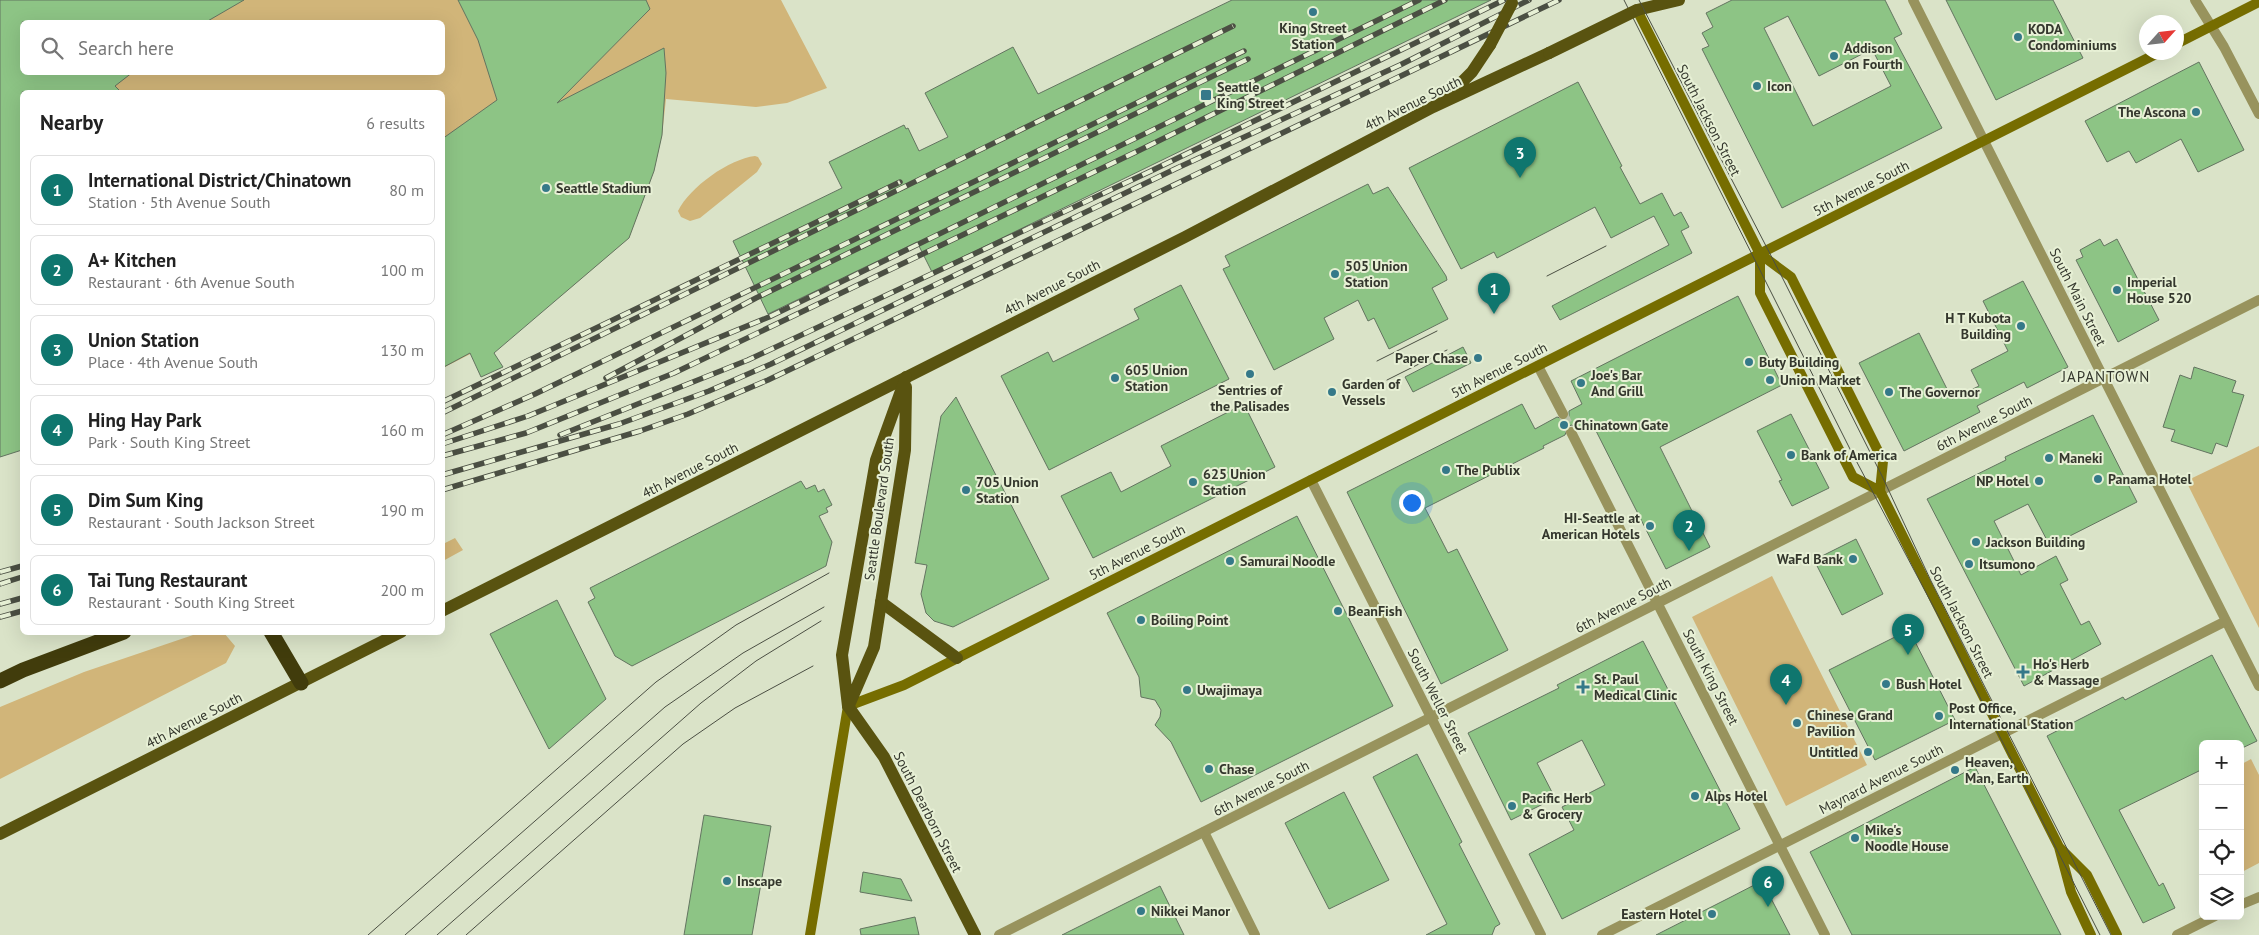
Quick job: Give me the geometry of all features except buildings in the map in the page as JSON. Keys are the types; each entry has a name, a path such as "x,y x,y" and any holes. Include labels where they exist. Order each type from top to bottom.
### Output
{"highway":[{"path":"0,681 23,670 116,635"},
{"path":"273,635 301,683"}],"main road":[{"path":"1433,107 1454,91 1472,72 1514,0"},
{"name":"4th Avenue South","path":"445,609 1199,230 1433,107 1638,3 1678,0"},
{"path":"2184,40 2259,2"},
{"name":"South Jackson Street","path":"1638,3 1760,254 1760,293 1852,477 1880,491"},
{"name":"5th Avenue South","path":"848,706 904,685 2144,60"},
{"name":"South Jackson Street","path":"1760,254 1791,277 1884,461 1880,491 2059,847 2071,892 2091,935"},
{"name":"Seattle Boulevard South","path":"810,935 848,706 874,647 905,450 906,377"},
{"name":"Seattle Boulevard South","path":"848,706 842,654 876,460 906,377"},
{"path":"881,602 957,658"},
{"name":"4th Avenue South","path":"0,834 395,635"},
{"name":"South Dearborn Street","path":"848,706 884,757 974,935"},
{"name":"South Jackson Street","path":"2059,847 2086,875 2117,935"}],"street":[{"name":"South Main Street","path":"1913,0 2259,686"},
{"path":"2195,0 2259,114"},
{"name":"6th Avenue South","path":"999,935 2259,300"},
{"path":"1538,366 1563,414"},
{"name":"South King Street","path":"1571,432 1825,935"},
{"name":"South Weller Street","path":"1311,480 1541,935"},
{"name":"Maynard Avenue South","path":"1602,935 2226,621"},
{"path":"1204,832 1256,935"},
{"path":"2244,903 2259,897"},
{"path":"2177,935 2207,920"}],"shaded area":[{"name":"Seattle Stadium","path":"0,0 781,0 827,88 787,103 756,107 666,99 662,135 654,171 629,238 562,295 490,344 445,367 445,90 20,90 20,291 3,264"},
{"path":"758,157 762,164 757,172 700,218 690,221 681,217 678,211 691,193 701,184 722,168 745,158"},
{"path":"2259,446 2259,628 2186,481"},
{"path":"455,538 463,550 445,560 445,543"},
{"path":"1772,576 1867,765 1786,806 1692,617"},
{"path":"193,635 226,635 235,646 226,663 0,779 0,707 84,672"},
{"path":"2251,759 2259,775 2259,863 2244,871 2244,785 2244,763"}],"tunnel":[{"path":"1563,414 1571,432"}],"tram line":[{"path":"1624,0 1851,451 1950,638 2100,935"},
{"path":"1639,0 1782,277 1882,476 1931,581 2111,935"},
{"path":"1547,276 1606,246"},
{"path":"1377,361 1437,331"},
{"path":"1387,380 1447,350"},
{"path":"368,935 656,682 736,625 829,573"},
{"path":"405,935 665,707 743,653 824,607"},
{"path":"437,935 701,703 756,661 821,621"},
{"path":"466,935 683,744 735,708 813,666"}],"railway":[{"path":"445,443 528,416 769,317 1419,0"},
{"path":"445,455 526,433 674,373 1140,150 1445,0"},
{"path":"560,435 748,360 1151,171 1504,0"},
{"path":"445,474 619,424 709,391 771,364 1175,169 1400,65 1529,0"},
{"path":"445,489 640,431 688,414 768,380 1559,0"},
{"path":"445,412 1233,26"},
{"path":"445,434 535,394 1244,51"},
{"path":"606,378 756,298 1248,59"},
{"path":"445,401 900,182"},
{"path":"0,572 20,567"},
{"path":"0,584 20,578"},
{"path":"0,604 20,599"},
{"path":"0,617 20,612"}],"place":[{"name":"King Street Station","path":"1313,12"},
{"name":"KODA Condominiums","path":"2018,37"},
{"name":"Addison on Fourth","path":"1834,56"},
{"name":"Icon","path":"1757,86"},
{"name":"Seattle King Street","path":"1206,95"},
{"name":"The Ascona","path":"2196,112"},
{"name":"Union Station","path":"1520,178"},
{"name":"Seattle Stadium","path":"546,188"},
{"name":"505 Union Station","path":"1335,274"},
{"name":"Imperial House 520","path":"2117,290"},
{"name":"International District/Chinatown","path":"1494,314"},
{"name":"H T Kubota Building","path":"2021,326"},
{"name":"Paper Chase","path":"1478,358"},
{"name":"Buty Building","path":"1749,362"},
{"name":"Sentries of the Palisades","path":"1250,374"},
{"name":"605 Union Station","path":"1115,378"},
{"name":"Union Market","path":"1770,380"},
{"name":"Joe's Bar And Grill","path":"1581,383"},
{"name":"Garden of Vessels","path":"1332,392"},
{"name":"The Governor","path":"1889,392"},
{"name":"Chinatown Gate","path":"1564,425"},
{"name":"Bank of America","path":"1791,455"},
{"name":"Maneki","path":"2049,458"},
{"name":"The Publix","path":"1446,470"},
{"name":"Panama Hotel","path":"2098,479"},
{"name":"NP Hotel","path":"2039,481"},
{"name":"625 Union Station","path":"1193,482"},
{"name":"705 Union Station","path":"966,490"},
{"name":"HI-Seattle at American Hotels","path":"1650,526"},
{"name":"Jackson Building","path":"1976,542"},
{"name":"A+ Kitchen","path":"1689,551"},
{"name":"WaFd Bank","path":"1853,559"},
{"name":"Samurai Noodle","path":"1230,561"},
{"name":"Itsumono","path":"1969,564"},
{"name":"BeanFish","path":"1338,611"},
{"name":"Boiling Point","path":"1141,620"},
{"name":"Dim Sum King","path":"1908,655"},
{"name":"Ho's Herb & Massage","path":"2023,672"},
{"name":"Bush Hotel","path":"1886,684"},
{"name":"St. Paul Medical Clinic","path":"1583,687"},
{"name":"Uwajimaya","path":"1187,690"},
{"name":"Hing Hay Park","path":"1786,705"},
{"name":"Post Office, International Station","path":"1939,716"},
{"name":"Chinese Grand Pavilion","path":"1797,723"},
{"name":"Untitled","path":"1868,752"},
{"name":"Chase","path":"1209,769"},
{"name":"Heaven, Man, Earth","path":"1955,770"},
{"name":"Alps Hotel","path":"1695,796"},
{"name":"Pacific Herb & Grocery","path":"1512,806"},
{"name":"Mike's Noodle House","path":"1855,838"},
{"name":"Inscape","path":"727,881"},
{"name":"Tai Tung Restaurant","path":"1768,907"},
{"name":"Nikkei Manor","path":"1141,911"},
{"name":"Eastern Hotel","path":"1712,914"}],"district":[{"name":"JAPANTOWN","path":"2106,376"}]}
